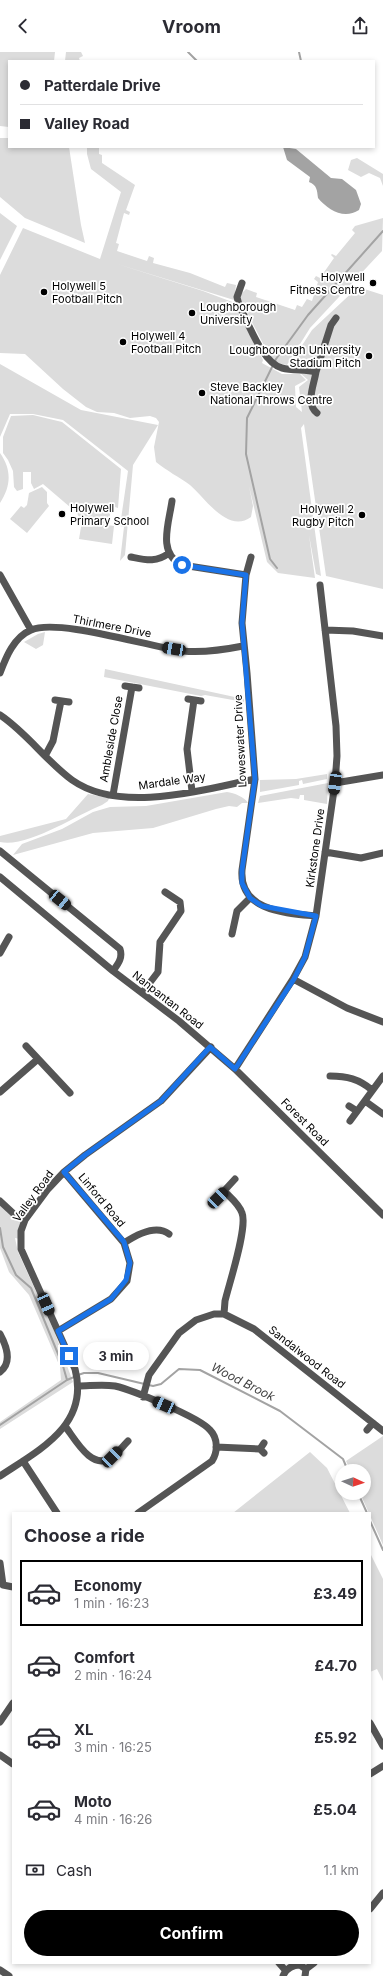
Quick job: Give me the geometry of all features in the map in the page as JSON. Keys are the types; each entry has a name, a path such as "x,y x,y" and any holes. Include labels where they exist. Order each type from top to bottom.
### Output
{"street":[{"path":"242,283 238,298 239,304 270,362 278,367 316,372"},
{"path":"317,413 312,410 310,402 316,372 331,325 336,318"},
{"path":"170,505 166,537 169,553 174,561 182,565 246,575"},
{"path":"131,557 153,561 161,559 169,553"},
{"name":"Loweswater Drive","path":"250,898 242,883 242,870 255,779 242,623 246,575 251,557"},
{"path":"0,575 31,630"},
{"name":"Kirkstone Drive","path":"235,1069 294,979 309,947 316,916 335,783 337,756 336,726 320,585"},
{"name":"Thirlmere Drive","path":"0,673 14,645 22,635 31,630 48,626 183,651 212,652 243,646"},
{"path":"325,630 353,631 383,636"},
{"name":"Ambleside Close","path":"113,795 132,687"},
{"path":"192,791 187,749 195,700"},
{"path":"45,756 53,741 62,701"},
{"name":"Mardale Way","path":"0,715 60,770 85,788 100,793 143,797 192,791 255,779"},
{"path":"335,783 383,775"},
{"path":"0,851 120,949 122,955 113,971"},
{"path":"325,852 361,858 383,853"},
{"name":"Nanpantan Road","path":"0,877 113,971 210,1047"},
{"path":"142,993 158,972 160,942 180,911 180,902 165,892"},
{"path":"232,934 236,925 237,911 250,898 255,903 268,908 316,916"},
{"path":"4,953 4,943 9,936"},
{"path":"294,979 347,1008 383,1022"},
{"path":"26,1046 70,1093"},
{"name":"Forest Road","path":"210,1047 235,1069 383,1215"},
{"name":"Valley Road","path":"78,1383 74,1369 58,1331 21,1249 21,1231 26,1220 48,1189 64,1172 85,1155 161,1101 210,1047"},
{"path":"0,1092 38,1060"},
{"path":"330,1076 353,1078 363,1082 372,1090"},
{"path":"350,1121 383,1076"},
{"path":"365,1101 383,1114"},
{"path":"349,1106 357,1111"},
{"name":"Linford Road","path":"58,1331 111,1299 120,1289 129,1272 129,1257 124,1242 64,1172"},
{"path":"212,1204 235,1179"},
{"path":"144,1393 146,1382 154,1366 179,1333 200,1318 214,1314 224,1314 225,1301 244,1228 243,1214 235,1201 224,1191"},
{"path":"0,1201 14,1214 26,1220"},
{"name":"Linford Road","path":"124,1242 145,1232 167,1230"},
{"name":"Sandalwood Road","path":"224,1314 254,1329 383,1431"},
{"path":"0,1334 7,1348 8,1354 7,1364 0,1372"},
{"path":"0,1476 50,1443 65,1426 76,1402 78,1383 104,1385 144,1393 205,1425 211,1430 216,1447 215,1456 208,1465 139,1512"},
{"path":"368,1430 373,1423"},
{"path":"65,1426 85,1453 96,1460 105,1460 112,1457 128,1441"},
{"path":"216,1447 262,1448"},
{"path":"23,1461 56,1512"},
{"path":"0,1563 1,1586 12,1587"},
{"path":"0,1722 12,1704"},
{"path":"371,1724 381,1737 383,1746"},
{"path":"0,1755 12,1763"},
{"path":"371,1773 383,1766"},
{"path":"371,1908 383,1893"},
{"path":"280,1964 285,1973 300,1965 306,1973 313,1964"},
{"path":"0,1970 9,1976"}],"shaded area":[{"path":"0,52 55,52 54,60 8,60 8,127 0,126"},
{"path":"66,52 81,52 83,56 79,58 80,60 65,60"},
{"path":"0,138 8,138 8,148 69,148 85,243 25,218 0,197"},
{"path":"87,148 99,148 99,154 102,155 102,163 135,185 126,210 130,212 129,215 124,213 116,243 119,244 117,251 147,261 149,256 154,258 153,263 190,273 225,287 227,283 236,285 234,300 114,263 203,291 235,303 263,360 262,363 282,374 300,374 306,380 295,386 296,407 302,412 299,387 308,380 290,364 312,330 358,287 383,295 383,589 326,576 304,424 301,428 321,576 316,574 309,535 315,578 278,573 267,562 249,486 253,506 251,517 242,521 234,521 226,518 218,512 190,485 156,462 154,447 159,422 156,418 150,416 130,418 114,413 97,412 86,407 63,389 25,354 0,353 0,275 23,228 100,259 121,192 91,169"},
{"path":"283,148 296,149 331,178 342,179 356,190 361,204 359,210 353,213 342,214 331,210 318,198 315,186 309,182 310,177 287,160"},
{"path":"357,158 383,174 383,186 380,178 369,173 361,177 348,170 351,160"},
{"path":"0,213 17,226 0,260"},
{"path":"383,218 382,251 310,328 287,365 278,363 270,357 240,299 241,294 246,289 257,293 256,297 295,310 297,305 302,307 307,299 312,301 318,282 314,279 316,276 320,278 334,258 331,255 336,256 355,233 352,230 355,226"},
{"path":"0,364 81,410 158,425 133,465 125,555 120,561 124,527 120,526 128,471 63,420 33,414 10,414 0,437"},
{"path":"33,415 62,422 121,469 118,508 115,507 111,510 108,524 80,519 77,513 43,484 34,489 31,483 31,472 23,472 23,489 17,491 14,487 13,471 3,453 3,437 11,416"},
{"path":"0,453 7,466 9,478 4,497 0,503"},
{"path":"42,487 47,492 47,503 49,506 27,533 10,519 21,506 24,508 27,505 29,493"},
{"path":"82,521 114,526 112,544 79,539"},
{"path":"45,632 43,645 36,649 24,642 38,634"},
{"path":"105,669 244,699 244,702 205,695 201,696 104,677"},
{"path":"327,774 327,779 303,784 302,780 299,781 299,785 260,792 260,780 296,779"},
{"path":"328,783 327,804 304,800 304,795 300,795 299,799 291,798 258,803 260,796"},
{"path":"227,792 239,796 248,803 242,803 237,807 229,806 216,809 153,828 93,833 13,855 22,844 62,829 93,812 110,807 146,806"},
{"path":"88,794 109,798 108,801 102,805 38,836 11,843 0,842 0,836 66,819"},
{"path":"0,1201 25,1220 20,1239 15,1238 18,1252 55,1333 73,1382 0,1429 0,1422 61,1380 60,1367 29,1295 9,1272 0,1248"},
{"path":"383,1436 383,1545 371,1518 371,1512 368,1512 363,1500 371,1500 371,1464 348,1464 346,1461"},
{"path":"310,1452 327,1468 335,1484 335,1500 343,1500 349,1512 234,1512"},
{"path":"371,1555 383,1579 383,1681 377,1669 371,1672"}],"waterway":[{"path":"188,52 196,60"},
{"path":"299,52 301,60"},
{"path":"277,568 270,559 246,454 247,418 276,359 308,315 383,231"},
{"name":"Wood Brook","path":"0,1228 3,1247 16,1275 31,1288 63,1366 67,1380 74,1377"},
{"name":"Wood Brook","path":"78,1375 84,1373 98,1373 153,1386 161,1384 179,1369 200,1370 280,1411 343,1459 345,1464"},
{"path":"0,1425 67,1380"},
{"name":"Wood Brook","path":"361,1500 367,1512"},
{"name":"Wood Brook","path":"371,1523 383,1550"}],"place":[{"name":"Holywell Fitness Centre","path":"373,283"},
{"name":"Holywell 5 Football Pitch","path":"44,292"},
{"name":"Loughborough University","path":"192,313"},
{"name":"Holywell 4 Football Pitch","path":"123,342"},
{"name":"Loughborough University Stadium Pitch","path":"369,356"},
{"name":"Steve Backley National Throws Centre","path":"202,393"},
{"name":"Holywell Primary School","path":"62,514"},
{"name":"Holywell 2 Rugby Pitch","path":"362,515"}],"route":[{"path":"69,1356 58,1331 111,1299 126,1280 130,1263 124,1242 64,1172 104,1141 146,1113 161,1101 210,1047 235,1069 253,1039 294,979 309,947 316,916 268,908 255,903 250,898 242,883 241,877 255,787 253,745 242,623 246,575 182,565"}]}
